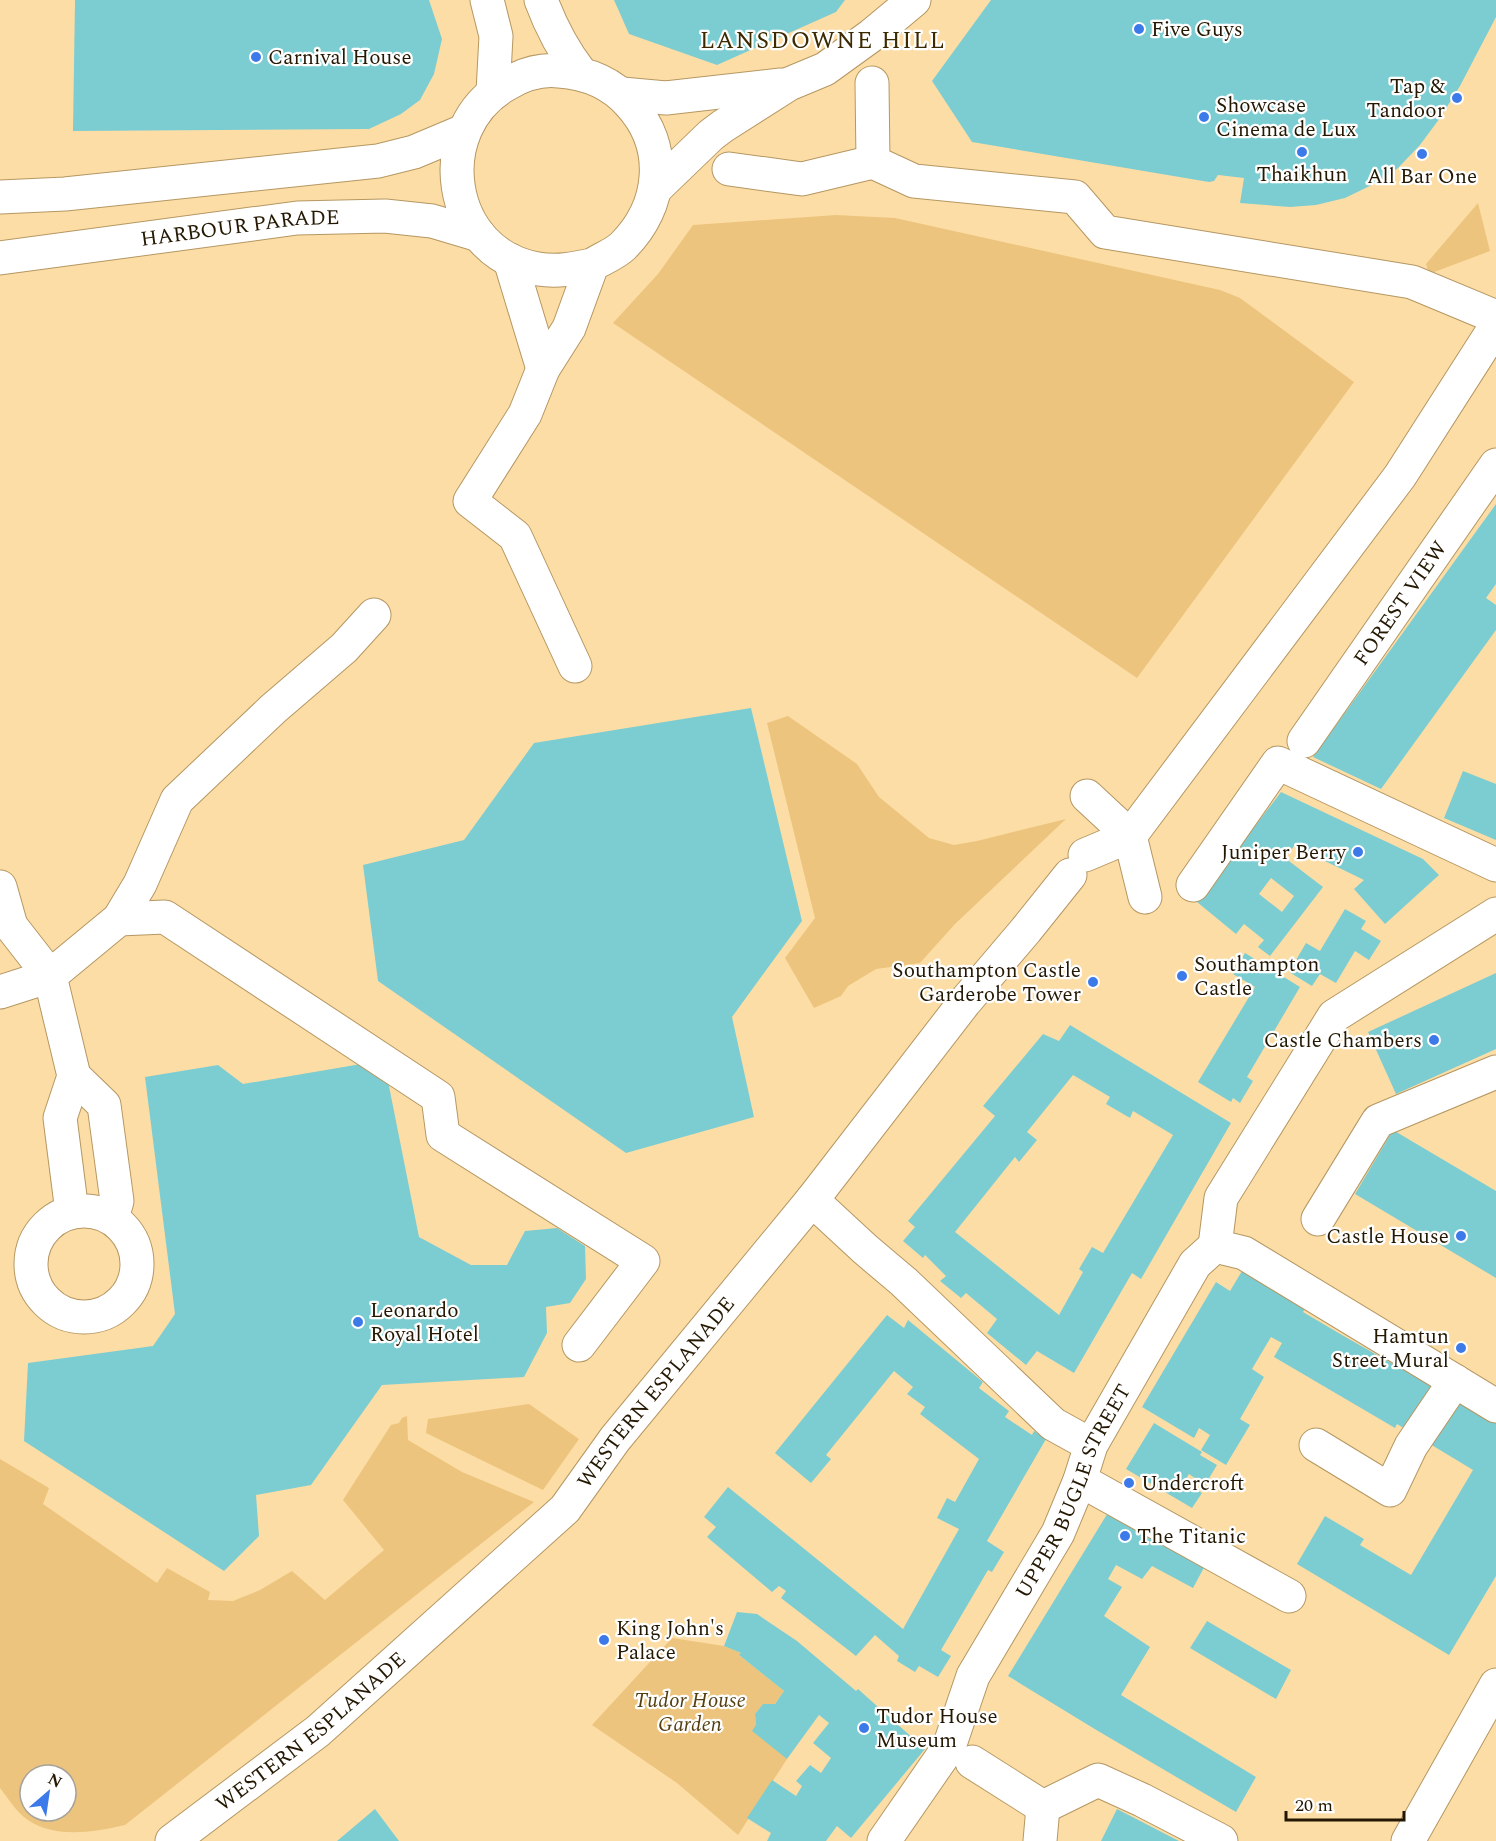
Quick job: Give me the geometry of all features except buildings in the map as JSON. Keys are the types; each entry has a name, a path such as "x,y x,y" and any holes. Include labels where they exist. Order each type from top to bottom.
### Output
{"street":[{"path":"487,0 496,36 493,92"},
{"path":"541,0 564,52 580,72"},
{"path":"655,189 711,135 789,84 825,69 873,35 914,0"},
{"path":"549,70 580,72 602,81 622,94 639,114 651,137 657,163 655,189 643,221 621,248 592,265 564,271 536,269 510,260 493,249 479,235 464,211 456,185 456,158 464,131 476,110 493,92 519,77 549,70"},
{"path":"872,83 873,162"},
{"path":"622,94 666,99 789,84"},
{"path":"0,197 65,194 378,161 414,152 464,131"},
{"path":"729,169 802,179 873,162 914,180 1075,197 1105,232 1412,282 1496,317"},
{"name":"HARBOUR PARADE","path":"0,258 297,218 385,216 432,221 479,235"},
{"path":"510,260 543,369"},
{"path":"575,666 515,536 470,501 525,414 543,369 569,328 592,265"},
{"path":"1130,836 1400,476 1496,327"},
{"name":"FOREST VIEW","path":"1304,741 1496,465"},
{"path":"0,992 50,976 119,919 140,884 177,800 273,709 344,648 374,615"},
{"path":"1193,885 1278,763 1496,865"},
{"path":"1088,796 1130,836 1145,897"},
{"name":"WESTERN ESPLANADE","path":"172,1841 318,1731 565,1509 615,1439 812,1200 964,1003 1077,865 1130,836"},
{"path":"0,887 10,926 50,976 74,1076 60,1118 72,1212"},
{"path":"1496,914 1334,1016 1221,1198 1215,1246 1245,1253 1496,1406"},
{"path":"119,919 165,917 438,1097 444,1135 644,1261 579,1345"},
{"path":"1318,1219 1378,1121 1493,1074"},
{"path":"74,1076 104,1105 117,1200 112,1218"},
{"path":"812,1200 904,1282 1053,1424 1091,1445"},
{"path":"86,1210 100,1212 112,1218 126,1230 135,1246 138,1264 135,1282 125,1298 111,1310 94,1317 75,1317 58,1310 43,1299 34,1283 31,1264 32,1250 38,1236 59,1216 72,1212 86,1210"},
{"name":"UPPER BUGLE STREET","path":"884,1841 960,1754 973,1676 1058,1533 1080,1480 1091,1445 1196,1264 1215,1246"},
{"path":"1316,1446 1390,1490 1412,1446 1455,1381"},
{"path":"1080,1480 1289,1596"},
{"path":"1408,1841 1496,1685"},
{"path":"960,1754 1043,1806"},
{"path":"1043,1806 1098,1780 1221,1841"},
{"path":"1040,1841 1043,1806"}],"green space":[{"path":"1478,203 1490,251 1429,274 1426,264"},
{"path":"836,215 895,218 1220,290 1240,298 1354,382 1137,678 613,323 658,274 693,225"},
{"path":"788,716 857,764 879,797 929,838 954,845 1066,819 955,924 920,963 876,969 848,986 841,996 814,1008 785,958 815,918 767,723"},
{"path":"529,1404 579,1439 543,1490 426,1433 428,1419"},
{"path":"407,1416 408,1440 462,1472 534,1502 125,1825 88,1832 63,1832 34,1823 78,1823 78,1763 18,1763 18,1811 0,1788 0,1459 49,1488 43,1504 157,1583 167,1568 210,1592 208,1600 233,1601 260,1590 292,1571 325,1600 384,1550 343,1500 391,1425 399,1423"},
{"name":"Tudor House Garden","path":"672,1638 724,1646 741,1653 740,1656 784,1691 775,1704 763,1704 755,1714 756,1725 787,1759 738,1835 677,1783 592,1725"}],"place":[{"name":"Five Guys","path":"1139,29"},
{"name":"Carnival House","path":"256,57"},
{"name":"Tap & Tandoor","path":"1457,98"},
{"name":"Showcase Cinema de Lux","path":"1204,117"},
{"name":"Thaikhun","path":"1302,152"},
{"name":"All Bar One","path":"1422,154"},
{"name":"Juniper Berry","path":"1358,852"},
{"name":"Southampton Castle","path":"1182,976"},
{"name":"Southampton Castle Garderobe Tower","path":"1093,982"},
{"name":"Castle Chambers","path":"1434,1040"},
{"name":"Castle House","path":"1461,1236"},
{"name":"Leonardo Royal Hotel","path":"358,1322"},
{"name":"Hamtun Street Mural","path":"1461,1348"},
{"name":"Undercroft","path":"1129,1483"},
{"name":"The Titanic","path":"1125,1536"},
{"name":"King John's Palace","path":"604,1640"},
{"name":"Tudor House Museum","path":"864,1728"}],"district":[{"name":"LANSDOWNE HILL","path":"823,40"}]}
